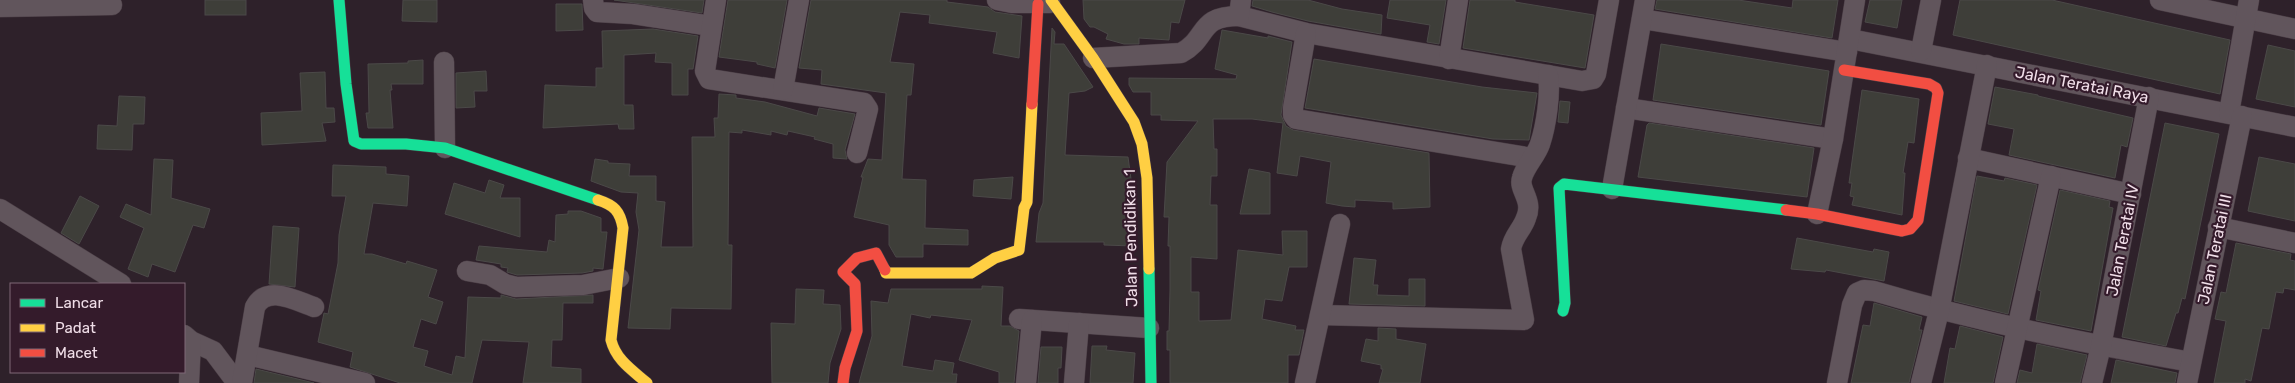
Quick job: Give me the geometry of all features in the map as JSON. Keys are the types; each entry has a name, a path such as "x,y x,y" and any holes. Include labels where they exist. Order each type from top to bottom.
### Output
{"street":[{"path":"339,0 346,84 354,141 361,144 406,144 445,148 613,206 621,216 623,228 611,340 612,348 617,359 647,383"},
{"path":"594,0 594,8 597,12 634,7 711,26"},
{"path":"716,0 705,71 709,79 866,104 868,109 857,153"},
{"path":"783,90 799,0"},
{"path":"843,383 845,368 857,331 855,284 843,272 852,260 868,253 876,253 886,273 971,273 995,258 1019,250 1024,208 1027,202 1047,3 997,0"},
{"path":"1449,59 1458,0"},
{"path":"1093,58 1181,53 1190,48 1214,20 1240,8 1306,33 1582,81 1593,79 1596,74 1609,0"},
{"path":"1817,214 1833,139 1855,0"},
{"path":"1920,51 1931,0"},
{"path":"2160,0 2247,9 2295,29"},
{"name":"Jalan Pendidikan 1","path":"1047,3 1093,58 1134,122 1142,144 1147,178 1151,383"},
{"path":"0,7 112,5"},
{"name":"Jalan Teratai III","path":"2187,383 2218,227 2235,114 2247,9"},
{"path":"1612,189 1644,10"},
{"name":"Jalan Teratai Raya","path":"1644,10 1847,53 1920,51 2295,127"},
{"path":"1306,33 1293,108 1293,115 1296,119 1532,158"},
{"path":"1563,311 1565,303 1559,188 1564,184 1570,183 1817,214 1902,231 1910,229 1918,220 1938,93 1936,88 1929,84 1847,53"},
{"path":"444,62 445,148"},
{"path":"1921,383 1939,311 1987,64"},
{"path":"1320,315 1524,320 1511,249 1512,240 1526,218 1528,198 1521,185 1522,177 1540,144 1549,96 1548,75"},
{"name":"Jalan Teratai IV","path":"2092,383 2101,346 2149,97"},
{"path":"1626,108 1833,139"},
{"path":"1968,158 2131,194"},
{"path":"2005,383 2051,176"},
{"path":"0,209 118,283"},
{"path":"1305,383 1340,224"},
{"path":"2218,227 2295,243"},
{"path":"467,271 490,275 505,284 516,287 583,285 619,278"},
{"path":"1837,383 1852,304 1857,293 1864,290 1874,291 1939,311 2101,346 2191,362"},
{"path":"242,383 255,307 260,298 267,295 277,295 314,307"},
{"path":"1026,383 1026,319 1149,328"},
{"path":"1074,383 1079,323"},
{"path":"189,383 187,338 213,351 237,383"},
{"path":"248,355 365,383"}],"building":[{"path":"205,0 246,0 246,15 205,15"},
{"path":"403,0 437,0 437,22 402,21"},
{"path":"614,0 704,0 702,13"},
{"path":"728,0 787,0 775,68 757,64 757,62 719,57"},
{"path":"811,0 947,0 947,2 988,7 995,12 1022,16 1019,58 993,53 997,32 929,23 930,15 900,12 890,62 914,64 911,95 907,95 902,179 926,180 925,228 968,230 968,245 923,244 923,257 896,257 889,245 889,225 854,217 863,177 861,177 868,159 882,160 886,93 821,84 822,70 799,68"},
{"path":"1083,0 1185,0 1179,23 1171,22 1169,40 1139,38 1139,44 1124,44 1106,39 1108,34 1090,27 1084,19"},
{"path":"1253,0 1308,0 1342,9 1382,15 1381,34 1308,21 1272,12 1252,6"},
{"path":"1390,0 1446,0 1439,44 1427,42 1430,25 1387,18"},
{"path":"1470,0 1515,0 1515,2 1594,15 1585,68 1463,48"},
{"path":"1657,0 1738,0 1792,8 1793,0 1838,0 1832,38 1655,9"},
{"path":"1870,0 1902,0 1897,28 1865,22"},
{"path":"1960,0 2052,0 2230,40 2220,94 1953,35"},
{"path":"556,4 582,4 583,30 556,31"},
{"path":"1052,28 1055,32 1054,44 1064,44 1093,87 1085,91 1069,93 1065,155 1128,157 1131,179 1133,246 1104,245 1104,242 1036,242 1039,213 1043,203"},
{"path":"653,29 698,36 693,69 688,69 688,95 672,95 672,63 655,62 656,53 624,55 624,105 633,105 634,129 619,129 618,124 543,128 545,85 596,87 596,68 603,68 602,31"},
{"path":"1222,30 1268,38 1268,36 1292,42 1281,115 1286,126 1293,130 1429,153 1430,207 1393,209 1393,202 1355,200 1355,207 1342,206 1326,203 1331,162 1300,156 1297,176 1277,173 1283,123 1252,119 1213,119 1214,149 1217,149 1217,176 1211,176 1210,205 1217,205 1217,259 1191,257 1191,292 1199,292 1199,321 1231,320 1238,250 1283,255 1282,231 1307,231 1307,267 1289,267 1282,301 1265,299 1262,319 1296,326 1295,330 1304,330 1299,355 1288,355 1288,383 1170,383 1170,350 1167,350 1170,290 1169,217 1164,217 1167,162 1198,121 1161,120 1161,115 1151,115 1151,92 1133,92 1129,85 1129,78 1236,79 1237,75 1215,69"},
{"path":"1661,44 1829,71 1821,125 1653,100"},
{"path":"2268,45 2295,51 2295,107 2256,99"},
{"path":"1314,59 1482,87 1537,93 1529,140 1493,139 1305,108"},
{"path":"423,60 423,84 391,84 393,128 368,128 366,113 369,113 368,64 408,63 408,61"},
{"path":"486,71 487,91 474,91 475,107 456,108 456,73"},
{"path":"325,72 326,108 334,108 335,122 322,123 326,141 262,145 261,113 302,111 300,73"},
{"path":"1995,87 2038,95 2133,118 2127,147 2121,145 2115,178 2009,155 2014,129 1988,124"},
{"path":"1862,90 1919,99 1914,143 1908,142 1903,173 1905,173 1902,215 1852,205 1854,197 1850,196 1852,183 1849,183"},
{"path":"719,94 736,95 736,98 765,102 817,116 819,108 855,114 845,150 847,159 833,158 833,144 814,139 815,137 788,131 787,135 771,131 771,135 742,130 742,133 729,132 728,245 732,245 731,309 671,308 670,329 628,328 639,230 636,212 638,193 621,192 591,181 595,159 608,161 608,163 630,164 629,176 656,176 656,201 665,202 661,247 693,247 692,137 715,137 714,118 718,118"},
{"path":"119,96 145,97 144,124 133,124 132,150 97,149 98,125 117,126"},
{"path":"1560,101 1570,102 1568,123 1558,122"},
{"path":"1649,123 1814,148 1807,197 1638,177 1647,125"},
{"path":"2165,123 2219,134 2185,299 2182,298 2166,346 2122,337"},
{"path":"2259,157 2295,164 2295,221 2248,211"},
{"path":"154,159 173,160 171,198 210,209 204,228 193,225 175,272 152,264 148,277 128,269 144,228 120,217 126,204 151,215"},
{"path":"333,165 386,167 386,174 409,176 407,206 373,203 364,254 372,254 406,264 407,261 437,270 428,297 443,302 436,324 421,319 413,347 428,351 424,366 452,375 456,356 465,358 468,297 501,298 501,295 516,299 593,295 593,303 563,303 562,340 552,340 551,367 581,369 581,383 523,383 529,342 482,340 472,383 400,383 350,367 353,352 318,342 324,313 328,314 338,263 339,235 346,196 332,196"},
{"path":"1249,169 1270,173 1270,214 1240,214"},
{"path":"1977,176 2004,181 2005,178 2037,185 2008,314 1954,301"},
{"path":"1013,177 1011,199 973,196 974,180"},
{"path":"489,180 504,185 500,198 520,198 520,237 445,214 454,183 485,193"},
{"path":"2060,190 2110,201 2109,207 2113,208 2091,331 2036,320 2041,291 2038,290"},
{"path":"80,196 99,206 79,244 61,233"},
{"path":"568,211 581,211 601,218 601,232 607,232 603,269 593,268 593,271 582,273 517,275 507,272 508,268 501,267 501,264 476,260 479,246 547,252 549,240 555,242 556,215 568,214"},
{"path":"273,226 299,228 295,287 269,284"},
{"path":"1797,238 1873,252 1874,249 1889,252 1884,281 1826,270 1825,272 1791,269"},
{"path":"2236,243 2291,254 2290,260 2295,261 2295,290 2284,288 2283,293 2276,292 2269,329 2262,328 2251,381 2245,379 2245,383 2214,383 2226,321 2215,319 2221,292 2226,293"},
{"path":"1354,258 1376,260 1373,285 1378,285 1377,295 1409,296 1409,279 1425,279 1425,306 1349,304"},
{"path":"982,286 1003,287 1001,326 1010,326 1019,331 1014,383 999,383 999,372 959,360 972,320 931,315 930,318 911,314 902,366 933,371 935,360 954,363 952,374 957,374 956,383 859,383 872,336 871,301 888,303 891,289 982,289"},
{"path":"796,289 824,290 823,304 840,305 841,329 830,363 828,383 772,383 771,323 795,324"},
{"path":"1874,303 1922,317 1919,330 1922,330 1909,383 1851,383 1863,325 1870,326"},
{"path":"1960,326 2003,337 1993,383 1944,383 1950,348 1955,349"},
{"path":"1378,328 1396,329 1396,339 1426,344 1420,383 1379,383 1383,369 1381,369 1381,365 1361,361 1366,339 1378,341"},
{"path":"2037,344 2087,355 2080,383 2017,383 2020,370 2032,373"},
{"path":"1092,346 1107,346 1106,350 1135,353 1133,383 1090,383"},
{"path":"1041,347 1062,347 1061,368 1058,368 1058,383 1038,383"},
{"path":"2116,360 2177,373 2175,383 2111,383"},
{"path":"256,369 314,383 254,383"}],"traffic: fast":[{"path":"339,0 346,84 354,141 361,144 406,144 445,148 598,200"},
{"path":"1563,311 1565,303 1559,188 1564,184 1786,210"},
{"path":"1149,269 1151,383"}],"traffic: slow":[{"path":"1051,0 1093,58 1134,122 1142,144 1147,178 1149,269"},
{"path":"885,270 886,273 971,273 995,258 1019,250 1024,208 1027,202 1032,104"},
{"path":"598,200 608,204 618,213 623,228 611,340 621,359 647,383"}],"traffic: jam":[{"path":"1032,104 1038,4"},
{"path":"1786,210 1817,214 1902,231 1910,229 1918,220 1938,93 1936,88 1929,84 1844,70"},
{"path":"843,383 845,368 857,331 855,284 843,272 857,258 876,253 885,270"}]}
